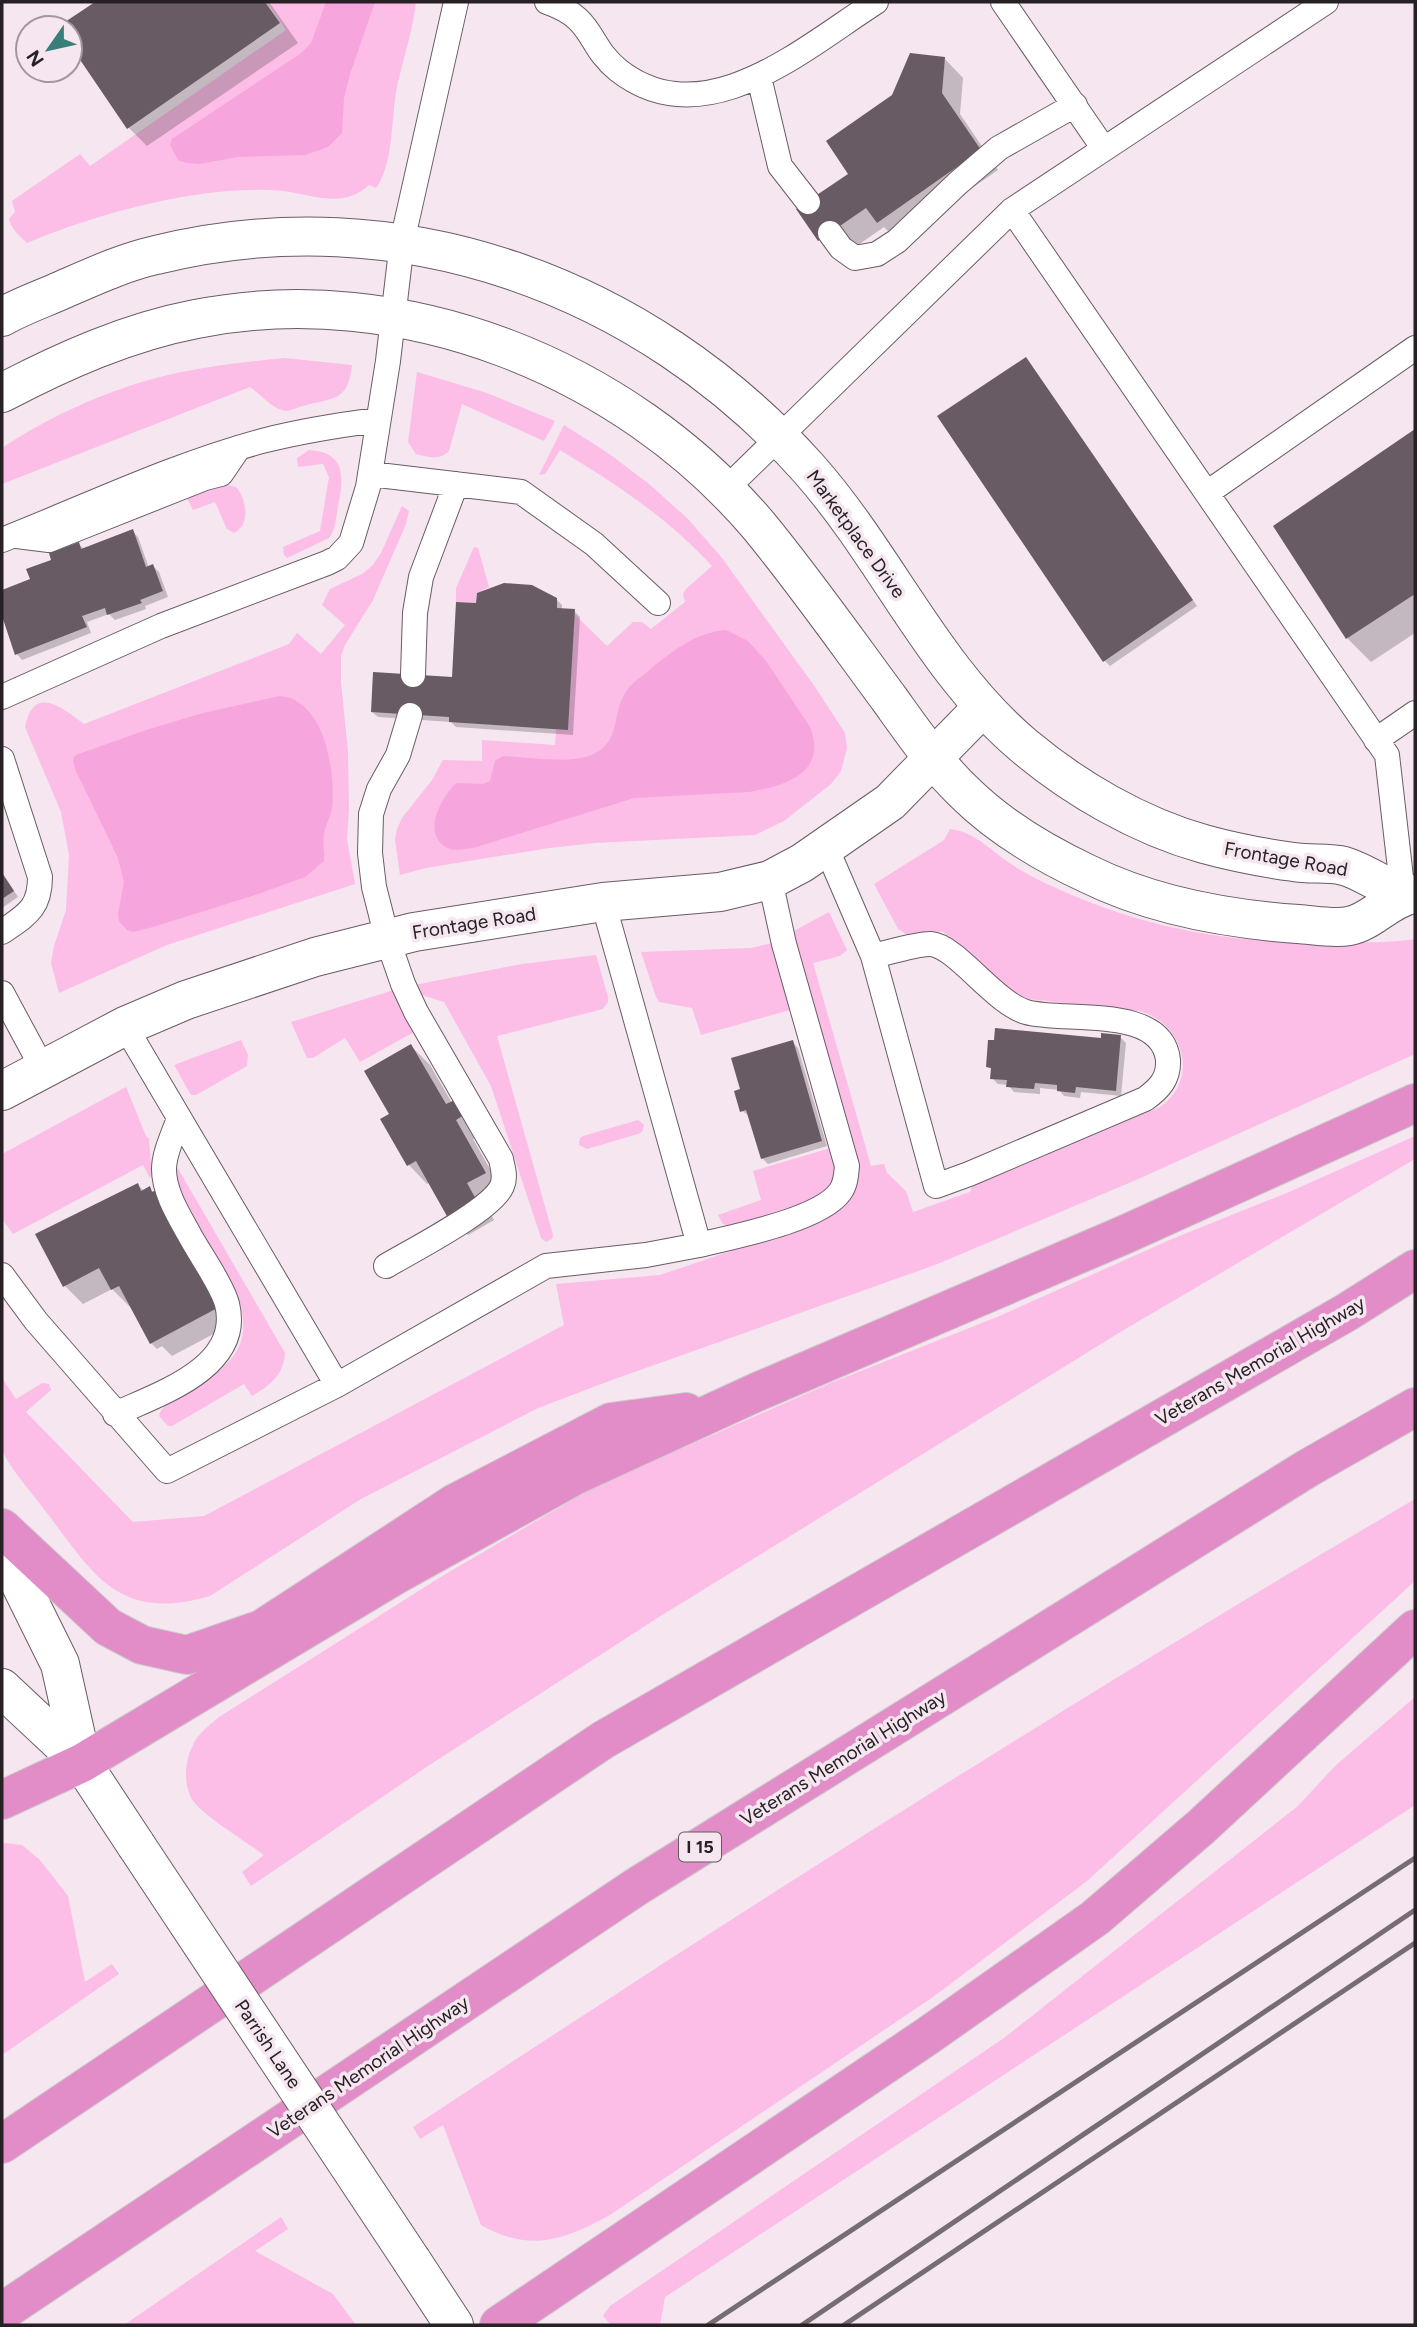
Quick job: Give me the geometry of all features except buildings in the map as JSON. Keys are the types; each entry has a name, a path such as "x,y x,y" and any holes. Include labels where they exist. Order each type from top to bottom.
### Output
{"highway":[{"path":"2,1800 82,1763 394,1576 576,1475 726,1406 1126,1234 1415,1103"},
{"name":"Veterans Memorial Highway","path":"2,2144 603,1740 1347,1312 1415,1269"},
{"path":"2,1528 108,1627 142,1644 187,1655 262,1629 455,1503 611,1422 726,1406"},
{"name":"Veterans Memorial Highway","path":"2,2312 636,1886 1308,1468 1415,1407"},
{"path":"499,2325 926,2037 1095,1919 1201,1827 1415,1629"}],"street":[{"name":"Marketplace Drive","path":"4,308 152,255 223,241 307,236 402,242 452,251 543,281 626,320 706,373 743,402 779,437 841,509 933,643 983,707"},
{"path":"2,393 47,370 144,332 197,318 244,312 342,311 441,328 486,341 569,376 608,397 650,425 699,464 726,489 789,564 933,759 965,793 1002,824 1042,850 1091,876 1138,895 1230,917 1270,922 1351,926 1409,895"},
{"name":"Frontage Road","path":"2,1091 125,1026 186,1000 315,957 387,938 603,902 720,892 770,880 802,863 890,802 983,707 1022,744 1064,777 1109,804 1155,826 1202,844 1297,863 1344,866 1409,895"},
{"name":"Parrish Lane","path":"2,1546 60,1664 82,1763"},
{"name":"Parrish Lane","path":"2,1688 82,1763 454,2325"}],"lane":[{"path":"2,697 160,626 327,563 337,558 351,543 370,474 402,242 456,2"},
{"path":"547,2 566,8 582,21 615,68 631,79 677,95 724,90 760,77 877,2"},
{"path":"1003,2 1104,149"},
{"path":"726,489 1012,210 1326,2"},
{"path":"760,77 780,166 807,202"},
{"path":"830,233 841,248 855,258 877,254 897,241 999,148 1075,105"},
{"path":"1012,210 1387,755 1409,895"},
{"path":"1207,493 1415,348"},
{"path":"8,538 49,540 221,474 238,449 313,429 378,420"},
{"path":"370,474 521,492 616,562 658,603"},
{"path":"413,675 415,612 421,577 456,484"},
{"path":"1376,740 1415,713"},
{"path":"386,1266 479,1210 502,1187 505,1174 501,1159 416,1012 403,984 387,938 374,887 370,853 371,814 379,789 398,755 410,715"},
{"path":"2,759 12,820 40,877 38,898 26,914 2,932"},
{"path":"826,847 873,956 936,1186 1145,1099 1158,1090 1167,1076 1166,1050 1158,1038 1147,1029 1132,1023 1045,1015 1016,1009 951,954 931,944 873,956"},
{"path":"2,1275 36,1321 167,1471 337,1385 546,1266 646,1255 699,1245 738,1236 814,1211 829,1203 839,1193 845,1182 847,1166 784,944 770,880"},
{"path":"603,902 699,1245"},
{"path":"2,993 43,1069"},
{"path":"125,1026 337,1385"},
{"path":"115,1414 178,1385 201,1370 214,1357 229,1331 226,1301 167,1190 164,1167 179,1118"}],"shaded area":[{"path":"267,2 416,2 397,87 389,153 382,178 376,188 369,185 358,193 334,199 272,190 211,193 115,212 27,243 19,235 9,219 15,212 12,201 80,154 90,166 286,30"},
{"path":"326,2 375,2 350,74 344,98 342,133 328,147 305,155 238,157 199,164 178,160 170,145 172,139 300,54 311,43"},
{"path":"285,358 352,365 347,386 343,392 331,399 287,411 274,406 250,387 2,484 2,448 82,404 168,375"},
{"path":"417,372 487,393 555,421 544,441 462,404 449,451 437,457 416,454 408,442"},
{"path":"564,425 649,484 688,519 722,558 845,733 847,748 841,771 831,784 784,821 755,835 549,848 426,868 400,875 395,840 397,829 443,760 482,761 482,740 555,745 556,729 568,730 574,614 607,646 633,622 642,622 651,629 685,602 683,594 686,589 712,566 678,532 640,503 560,450 545,474 539,475"},
{"path":"309,450 330,456 340,468 341,486 335,523 329,538 287,558 283,547 320,531 329,477 323,464 298,467 297,458"},
{"path":"223,484 236,487 245,505 243,524 234,533 227,529 215,502 193,510 187,498"},
{"path":"402,506 409,511 406,524 373,600 341,656 348,752 347,839 355,884 167,945 59,993 51,963 66,910 69,855 61,812 25,727 29,714 35,706 50,703 84,724 289,644 297,633 321,654 345,625 322,605 330,589 362,574 372,566 381,553"},
{"path":"474,547 478,548 489,587 477,593 476,603 456,602 456,588"},
{"path":"726,630 748,641 766,661 810,727 814,743 813,756 800,774 776,786 749,792 634,798 473,848 451,849 438,840 435,832 437,814 440,805 456,783 483,784 490,781 495,761 503,756 562,760 594,754 609,741 622,698 631,685 665,657 693,639"},
{"path":"280,696 295,700 308,710 324,740 329,758 333,793 323,837 324,861 305,877 258,894 153,927 133,932 127,930 119,921 118,914 124,882 118,858 75,769 73,759 76,755 149,729 203,713"},
{"path":"950,829 973,837 1015,867 1047,884 1083,900 1154,923 1264,941 1341,943 1415,939 1415,1054 1136,1180 935,1265 538,1408 361,1499 210,1596 179,1603 153,1603 132,1598 113,1588 80,1557 11,1466 2,1447 2,1378 16,1399 42,1383 49,1384 51,1390 26,1412 133,1522 204,1516 564,1325 556,1284 660,1275 819,1221 840,1209 854,1191 792,932 829,912 847,950 840,956 813,963 871,1166 884,1164 887,1173 906,1191 913,1212 970,1192 972,1186 1160,1107 1180,1082 1183,1068 1182,1053 1176,1040 1155,1018 1140,1011 1028,999 1012,992 943,932 929,931 909,936 898,929 874,884 944,840"},
{"path":"772,943 790,1010 701,1035 692,1008 659,1002 641,952 751,948"},
{"path":"596,955 608,997 603,1009 497,1036 553,1235 552,1239 546,1242 541,1238 491,1086 444,1002 422,995 414,985 522,964"},
{"path":"394,990 414,1032 360,1062 345,1038 313,1058 307,1058 291,1022"},
{"path":"241,1040 248,1055 247,1066 196,1095 191,1095 174,1065"},
{"path":"126,1087 149,1139 152,1176 150,1178 143,1165 13,1234 2,1219 2,1154"},
{"path":"638,1120 644,1125 642,1132 638,1134 587,1149 579,1145 583,1136"},
{"path":"1415,1136 1415,1159 1122,1331 659,1617 428,1766 251,1886 242,1872 264,1855 207,1815 190,1796 186,1767 190,1752 198,1737 219,1717 444,1575 596,1486 833,1382 997,1317"},
{"path":"831,1148 835,1167 833,1183 816,1198 731,1227 723,1224 718,1215 761,1200 753,1171"},
{"path":"173,1160 285,1353 279,1374 252,1396 244,1384 168,1426 159,1416 164,1407 228,1362 238,1349 243,1332 243,1317 235,1289 181,1202"},
{"path":"1415,1499 1415,1581 1087,1881 933,1997 610,2215 562,2237 547,2240 515,2239 499,2234 481,2225 443,2125 420,2139 413,2127 661,1965 1035,1728"},
{"path":"1415,1697 1415,1805 665,2297 660,2325 611,2325 603,2316 610,2306 1004,2038 1298,1806 1335,1766"},
{"path":"2,1844 22,1845 40,1860 68,1896 85,1982 112,1964 119,1974 2,2055"},
{"path":"281,2217 288,2229 255,2251 333,2294 356,2325 124,2325"}],"railway":[{"path":"708,2325 1415,1858"},
{"path":"802,2325 1415,1910"},
{"path":"844,2325 1415,1943"}]}
